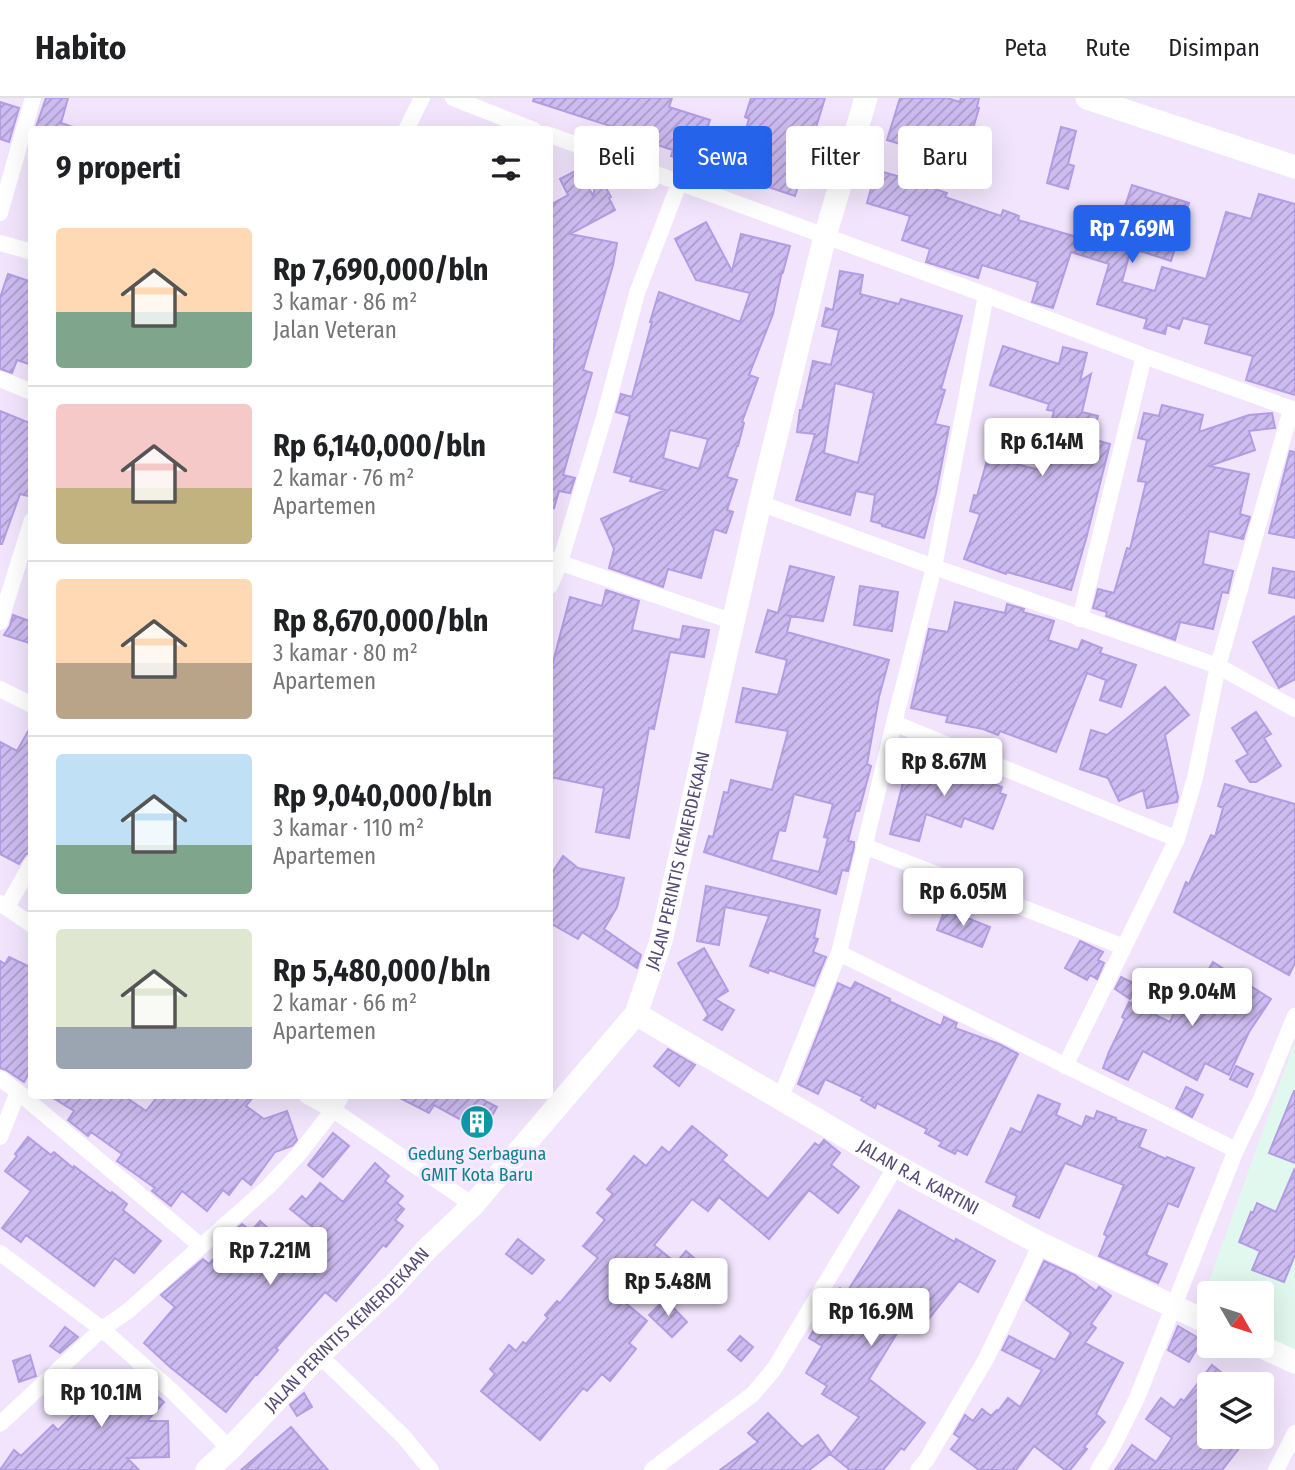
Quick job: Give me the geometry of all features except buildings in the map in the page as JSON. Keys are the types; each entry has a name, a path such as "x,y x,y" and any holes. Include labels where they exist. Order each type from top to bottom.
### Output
{"main road":[{"name":"JALAN PERINTIS KEMERDEKAAN","path":"208,1470 319,1355 393,1286 473,1205 636,1014 661,941 825,236 866,98"},
{"path":"1087,98 1295,167"},
{"name":"JALAN R.A. KARTINI","path":"636,1014 896,1166 1041,1244 1197,1318"},
{"path":"1274,1352 1295,1362"}],"street":[{"path":"0,213 33,98"},
{"path":"408,126 422,98"},
{"path":"453,98 523,126"},
{"path":"553,136 673,179"},
{"path":"677,189 637,293 604,417 555,561 734,622"},
{"path":"701,189 1293,410 1218,666 1195,778 1177,839 1065,1066"},
{"path":"0,243 28,251"},
{"path":"780,1099 839,953 934,567 986,295"},
{"path":"1080,619 1144,356"},
{"path":"0,379 28,390"},
{"path":"761,503 934,567 1218,666 1295,709"},
{"path":"0,622 28,533"},
{"path":"0,689 28,703"},
{"path":"894,723 1177,839"},
{"path":"864,846 1124,947"},
{"path":"28,869 4,905 28,922"},
{"path":"839,953 1236,1150"},
{"path":"1098,1470 1137,1398 1236,1150 1261,1099 1295,1016"},
{"path":"0,1078 201,1246"},
{"path":"0,1137 18,1092"},
{"path":"320,1099 337,1103 473,1205"},
{"path":"0,1424 102,1329 128,1311 268,1187 298,1155 337,1103"},
{"path":"652,1470 753,1394 774,1369 896,1166"},
{"path":"918,1470 986,1359 1041,1244"},
{"path":"0,1253 102,1329 173,1392 230,1449"},
{"path":"319,1355 403,1436 431,1470"},
{"path":"1276,1470 1295,1433"}],"shaded area":[{"path":"1295,1041 1295,1355 1274,1347 1274,1281 1209,1281"}],"place":[{"name":"Gedung Serbaguna GMIT Kota Baru","path":"477,1122"}]}
